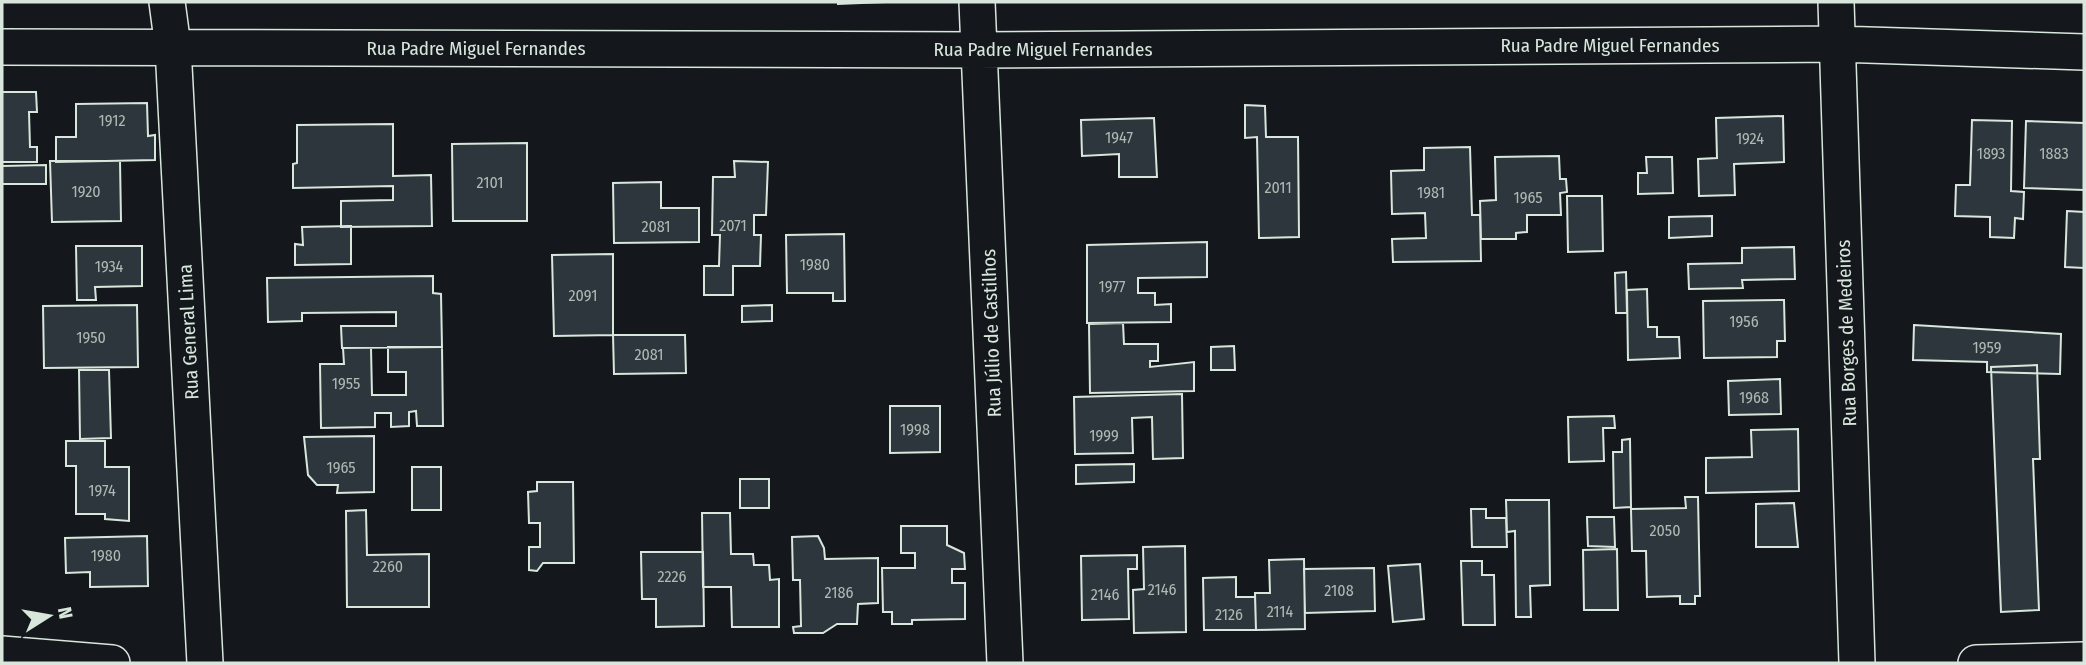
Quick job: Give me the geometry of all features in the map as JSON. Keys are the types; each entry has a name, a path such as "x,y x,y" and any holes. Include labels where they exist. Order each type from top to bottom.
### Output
{"street":[{"name":"Rua General Lima","path":"167,2 173,47 205,663"},
{"name":"Rua Júlio de Castilhos","path":"977,2 1005,663"},
{"name":"Rua Borges de Medeiros","path":"1836,2 1857,663"},
{"name":"Rua Padre Miguel Fernandes","path":"2,47 979,50 1837,44 2084,52"},
{"path":"2,653 112,663"},
{"path":"1976,663 2084,660"}],"building":[{"path":"838,2 886,2 838,4"},
{"path":"2,92 36,92 37,112 29,112 30,147 37,147 37,162 2,162"},
{"path":"147,103 148,136 155,135 155,160 56,162 56,137 76,137 76,104"},
{"path":"1245,105 1265,106 1266,137 1298,137 1299,237 1259,238 1257,137 1245,138"},
{"path":"1783,116 1784,162 1734,164 1735,195 1699,196 1698,159 1717,158 1716,118"},
{"path":"1154,118 1157,177 1119,177 1119,154 1082,156 1081,120"},
{"path":"1972,120 2012,121 2011,191 2024,192 2023,219 2015,218 2014,238 1990,237 1990,217 1955,216 1956,185 1970,185"},
{"path":"2026,121 2084,123 2084,190 2024,188"},
{"path":"393,124 393,176 431,175 432,226 341,227 341,201 393,200 393,186 293,188 293,164 297,163 297,125"},
{"path":"527,143 527,221 453,221 452,144"},
{"path":"1470,147 1472,215 1480,215 1481,261 1393,262 1392,239 1426,238 1425,213 1392,214 1391,171 1424,170 1424,148"},
{"path":"1559,156 1560,179 1566,179 1567,192 1560,193 1561,215 1527,215 1527,232 1516,233 1516,239 1481,239 1480,201 1496,200 1495,157"},
{"path":"1646,157 1672,157 1673,193 1638,194 1638,173 1647,173"},
{"path":"50,161 120,161 121,221 52,222"},
{"path":"734,161 768,162 766,215 754,215 754,235 761,235 760,266 733,266 733,295 704,295 704,266 719,266 720,235 712,235 713,177 735,177"},
{"path":"46,165 46,184 2,184 2,166"},
{"path":"661,182 661,208 699,208 699,242 614,243 613,183"},
{"path":"1567,196 1602,196 1603,251 1568,252"},
{"path":"2067,211 2084,212 2084,268 2065,267"},
{"path":"1712,216 1712,236 1669,238 1669,217"},
{"path":"351,226 351,264 295,265 295,244 303,245 302,227"},
{"path":"844,234 845,301 833,301 833,293 787,293 786,235"},
{"path":"1207,242 1207,277 1138,278 1138,293 1155,293 1155,305 1171,304 1171,322 1087,323 1087,245"},
{"path":"76,246 142,246 142,286 95,287 96,300 77,300"},
{"path":"1794,247 1795,279 1742,280 1743,288 1689,289 1688,264 1742,263 1742,248"},
{"path":"613,254 613,335 554,336 552,255"},
{"path":"1626,272 1627,313 1616,313 1615,273"},
{"path":"433,276 433,293 441,294 442,347 342,348 341,326 396,326 396,312 302,313 302,321 268,322 267,278"},
{"path":"1647,289 1648,327 1657,327 1657,337 1679,337 1680,358 1628,360 1627,290"},
{"path":"1784,300 1785,341 1777,341 1777,357 1704,358 1703,301"},
{"path":"137,305 138,367 44,368 43,306"},
{"path":"772,305 772,321 742,322 742,306"},
{"path":"1123,323 1124,344 1158,344 1158,361 1150,361 1150,367 1194,362 1194,391 1090,393 1089,324"},
{"path":"1914,325 2061,334 2060,374 1987,372 1987,362 1913,360"},
{"path":"613,335 685,335 686,373 614,374"},
{"path":"1234,346 1235,370 1211,370 1211,347"},
{"path":"388,347 442,347 443,426 417,426 416,411 409,412 409,426 391,427 391,413 375,413 375,427 321,428 320,364 344,364 343,348 371,348 372,395 406,395 406,372 388,372"},
{"path":"2037,365 2040,459 2033,459 2039,610 2001,612 1991,367"},
{"path":"79,370 109,370 111,438 80,439"},
{"path":"1780,379 1781,414 1729,415 1728,381"},
{"path":"1182,394 1183,458 1153,459 1152,417 1132,418 1133,453 1075,454 1074,397"},
{"path":"890,406 940,406 940,452 890,453"},
{"path":"1614,416 1615,428 1603,428 1604,461 1569,462 1568,417"},
{"path":"1798,429 1799,491 1706,493 1706,458 1752,457 1751,430"},
{"path":"374,436 374,492 337,493 338,485 317,485 308,475 304,437"},
{"path":"1630,439 1631,507 1614,508 1613,452 1622,452 1622,440"},
{"path":"66,441 105,441 105,467 129,467 129,521 105,519 105,514 76,514 76,466 66,466"},
{"path":"1134,464 1134,482 1076,484 1076,465"},
{"path":"412,467 441,467 441,510 412,510"},
{"path":"740,479 769,479 769,508 740,508"},
{"path":"537,482 573,482 574,563 543,563 537,571 529,570 529,547 540,547 540,523 529,523 528,492 537,491"},
{"path":"1685,497 1698,497 1700,596 1695,596 1695,604 1680,604 1680,596 1647,597 1646,551 1632,551 1631,509 1686,508"},
{"path":"1506,500 1549,500 1550,585 1530,586 1531,617 1516,617 1515,531 1507,532"},
{"path":"1794,503 1798,547 1756,547 1756,504"},
{"path":"1471,509 1486,509 1486,518 1506,518 1507,547 1472,547"},
{"path":"366,510 367,555 429,554 429,607 347,607 346,511"},
{"path":"702,513 730,513 731,554 753,554 754,565 769,565 770,580 779,579 779,627 732,627 731,587 703,587"},
{"path":"1587,517 1614,517 1615,547 1588,546"},
{"path":"901,526 947,526 947,545 964,553 965,569 952,569 952,583 965,583 965,619 912,620 912,624 892,624 892,612 883,612 882,568 915,568 915,553 901,553"},
{"path":"147,536 148,586 90,587 90,572 66,573 65,538"},
{"path":"818,536 824,548 825,559 878,558 878,603 858,604 857,624 837,624 823,633 794,633 793,627 801,626 800,580 793,580 792,537"},
{"path":"1185,546 1186,632 1134,633 1133,590 1144,589 1143,547"},
{"path":"1617,549 1618,610 1584,610 1583,550"},
{"path":"641,552 703,552 704,626 656,627 656,599 642,599"},
{"path":"1137,555 1137,569 1128,569 1129,619 1082,620 1081,556"},
{"path":"1304,559 1305,629 1256,630 1255,593 1270,593 1269,560"},
{"path":"1461,561 1482,561 1482,575 1494,575 1495,625 1463,625"},
{"path":"1420,564 1424,619 1393,622 1388,566"},
{"path":"1374,568 1375,611 1305,613 1304,569"},
{"path":"1236,577 1236,597 1255,597 1256,630 1204,630 1203,578"}]}
